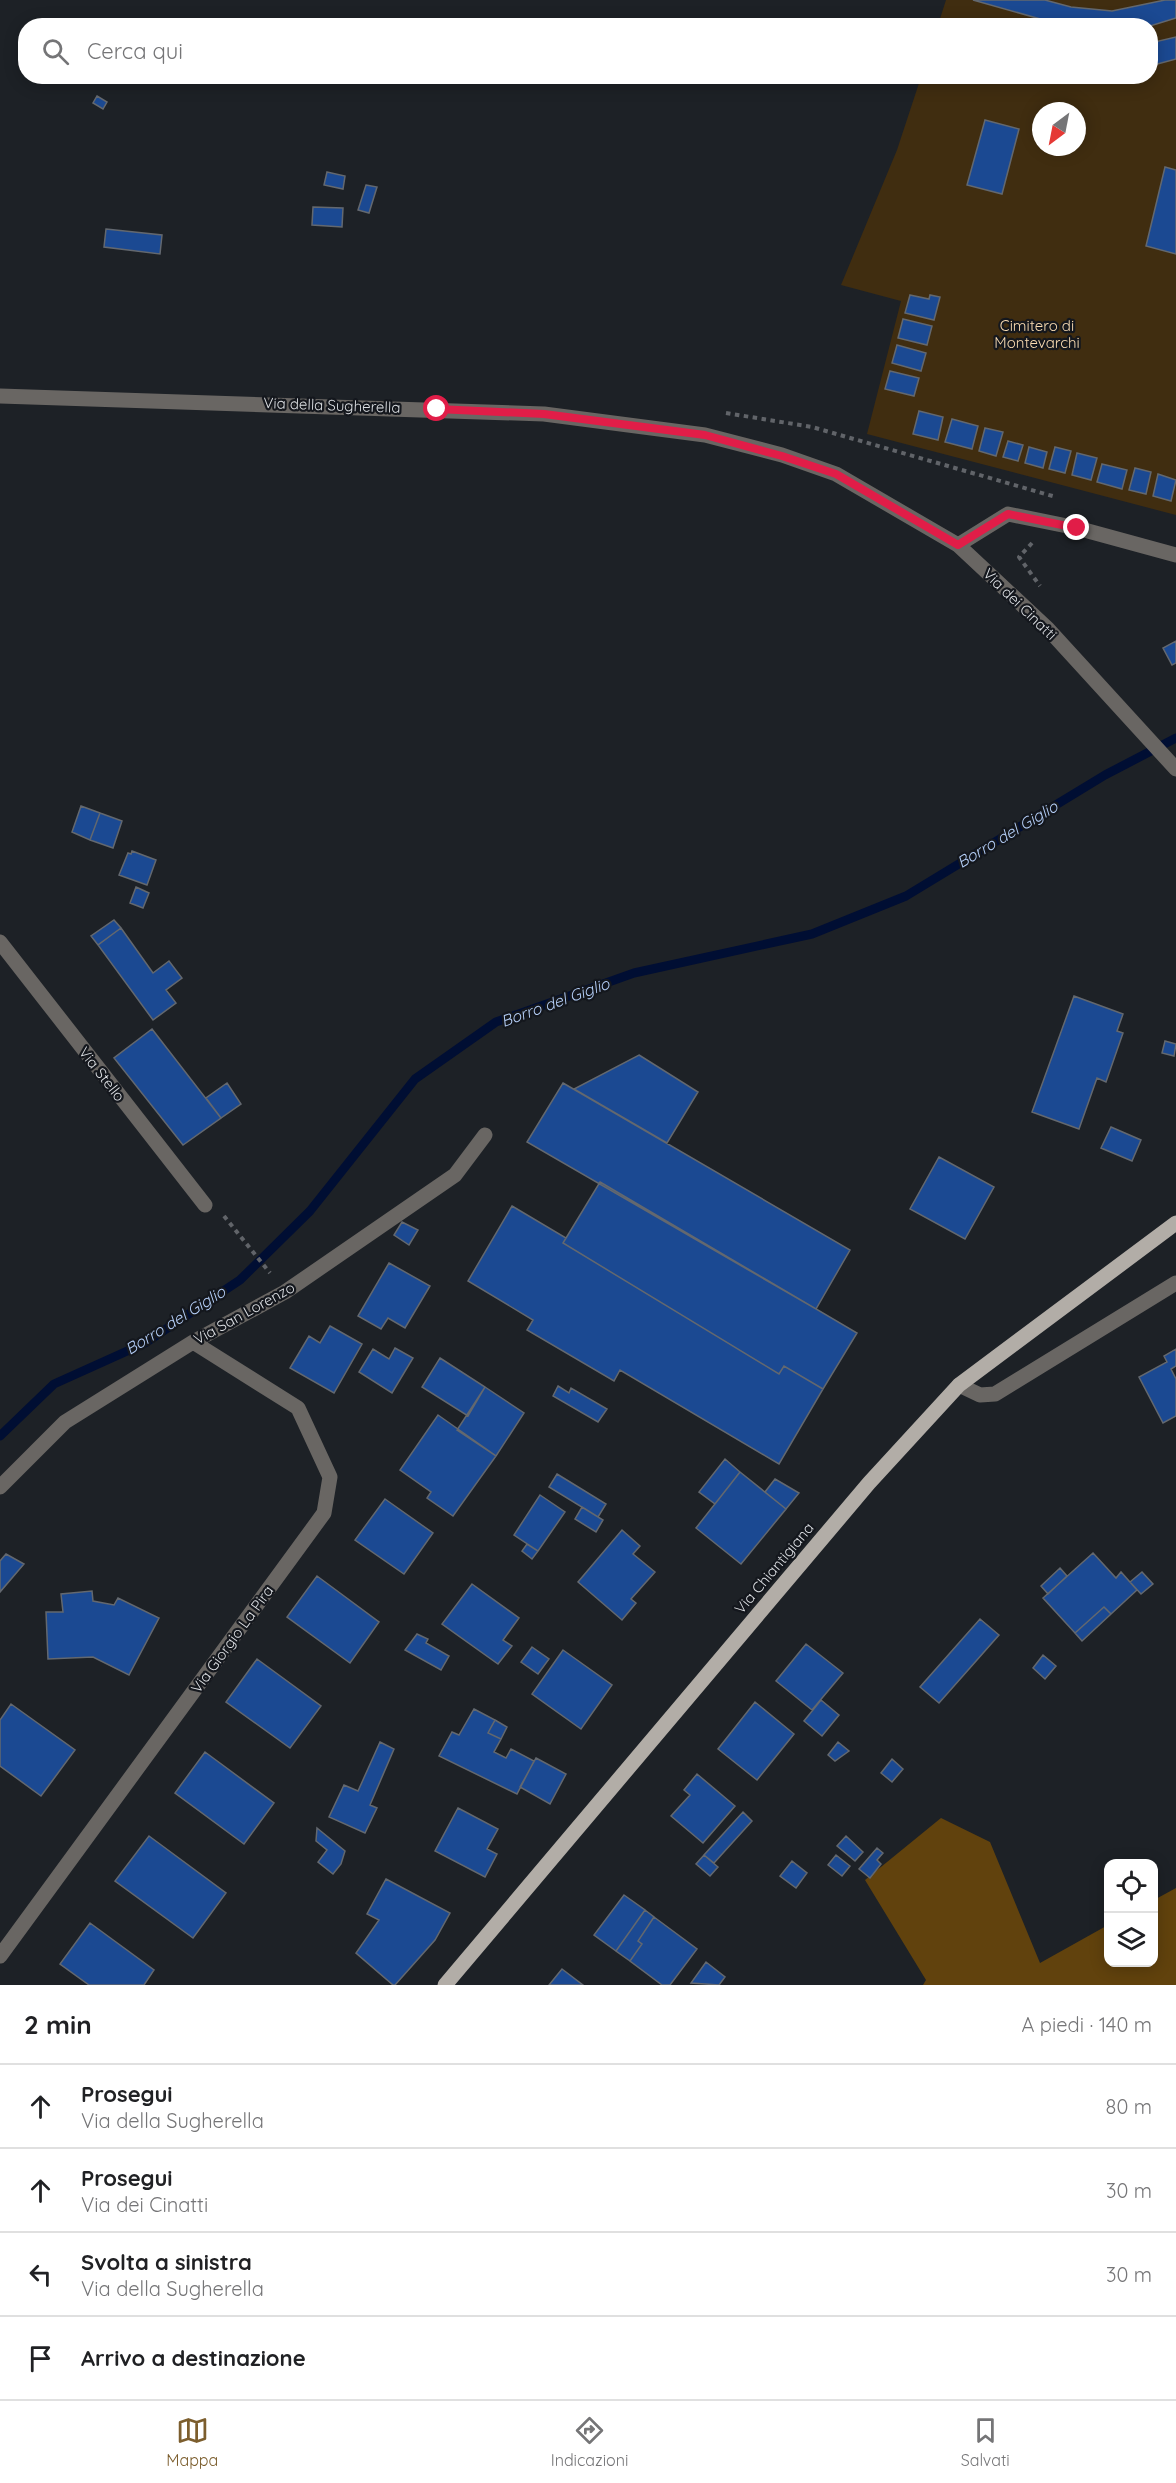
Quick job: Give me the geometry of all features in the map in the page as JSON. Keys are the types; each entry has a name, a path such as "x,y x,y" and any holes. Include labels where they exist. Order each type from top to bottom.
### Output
{"main road":[{"name":"Via Chiantigiana","path":"445,1985 869,1483 959,1385 1176,1223"}],"street":[{"name":"Via della Sugherella","path":"0,396 544,414 705,435 782,456 836,474"},
{"name":"Via dei Cinatti","path":"836,474 958,545 1048,629 1176,769"},
{"path":"958,545 1008,514 1077,528 1176,555"},
{"name":"Via Stello","path":"0,942 205,1205"},
{"name":"Via San Lorenzo","path":"0,1487 65,1422 193,1342 285,1292 455,1175 484,1135"},
{"path":"959,1385 980,1395 995,1394 1176,1283"},
{"name":"Via Giorgio La Pira","path":"0,1956 324,1513 330,1477 298,1408 193,1342"}],"path":[{"path":"205,1205 226,1218 285,1292"}],"green space":[{"name":"Cimitero di Montevarchi","path":"946,0 1176,0 1176,515 867,434 901,301 841,285 897,150 919,84 1158,84 1158,18 940,18"}],"shaded area":[{"path":"941,1818 990,1842 1040,1963 1104,1927 1104,1967 1158,1967 1158,1898 1176,1888 1176,1985 923,1985 926,1980 865,1880"}],"building":[{"path":"973,0 1045,0 1071,7 1112,11 1165,0 1176,0 1176,18 1158,24 1158,18 1037,18"},
{"path":"1176,37 1176,59 1158,64 1158,41"},
{"path":"97,96 107,102 103,109 93,103"},
{"path":"985,120 1019,129 1002,194 967,185"},
{"path":"1165,167 1176,170 1176,254 1146,246"},
{"path":"327,172 345,176 343,189 324,185"},
{"path":"366,185 377,187 369,213 358,210"},
{"path":"313,207 343,208 342,227 312,225"},
{"path":"106,229 162,235 160,254 104,247"},
{"path":"910,295 929,299 930,295 940,297 934,320 905,313"},
{"path":"903,319 932,326 927,345 898,338"},
{"path":"897,345 926,353 921,371 892,363"},
{"path":"890,371 919,378 914,396 885,389"},
{"path":"919,411 943,417 938,440 913,434"},
{"path":"952,419 978,426 972,449 945,442"},
{"path":"985,428 1003,432 996,456 979,451"},
{"path":"1008,441 1023,445 1018,461 1003,457"},
{"path":"1029,447 1047,452 1043,468 1025,463"},
{"path":"1055,447 1071,451 1065,473 1049,469"},
{"path":"1077,453 1097,458 1091,480 1072,475"},
{"path":"1102,464 1127,470 1122,489 1097,482"},
{"path":"1135,468 1151,472 1146,494 1129,490"},
{"path":"1158,474 1176,480 1171,501 1153,496"},
{"path":"1176,641 1176,663 1172,665 1163,648"},
{"path":"81,806 100,813 90,840 72,832"},
{"path":"100,813 122,821 113,848 90,840"},
{"path":"132,851 156,860 147,885 119,875 128,853 131,854"},
{"path":"136,887 149,893 143,908 130,903"},
{"path":"114,920 121,928 98,945 91,936"},
{"path":"121,928 153,973 169,961 182,978 166,990 176,1003 153,1020 98,945"},
{"path":"1074,996 1123,1014 1117,1031 1123,1033 1106,1082 1097,1078 1079,1129 1032,1112"},
{"path":"152,1029 221,1118 183,1145 114,1058"},
{"path":"1165,1041 1176,1044 1174,1056 1162,1053"},
{"path":"639,1055 698,1092 667,1143 574,1089"},
{"path":"227,1083 241,1104 221,1118 206,1098"},
{"path":"563,1083 850,1250 816,1309 527,1142"},
{"path":"1111,1127 1141,1140 1132,1161 1101,1148"},
{"path":"939,1157 994,1187 965,1239 910,1209"},
{"path":"600,1182 857,1333 823,1389 784,1366 779,1374 563,1243"},
{"path":"512,1206 566,1238 563,1243 779,1374 784,1366 823,1389 779,1464 620,1370 614,1381 527,1330 533,1320 468,1281"},
{"path":"402,1222 418,1230 409,1245 394,1235"},
{"path":"389,1263 430,1286 405,1328 388,1318 381,1329 358,1316"},
{"path":"330,1326 362,1344 334,1393 290,1368 309,1336 320,1343"},
{"path":"395,1348 413,1358 392,1393 359,1372 373,1349 389,1359"},
{"path":"1176,1349 1176,1366 1171,1369 1176,1379 1176,1416 1163,1423 1139,1377 1167,1362 1164,1356"},
{"path":"440,1358 485,1387 468,1416 422,1387"},
{"path":"558,1386 569,1393 571,1388 607,1409 598,1422 553,1396"},
{"path":"485,1387 524,1413 496,1456 457,1430"},
{"path":"438,1415 496,1456 453,1516 427,1498 431,1492 400,1470"},
{"path":"725,1459 740,1472 715,1504 699,1492"},
{"path":"740,1472 786,1509 741,1564 696,1528"},
{"path":"557,1474 606,1504 598,1517 549,1487"},
{"path":"775,1479 799,1493 786,1509 765,1492"},
{"path":"540,1495 565,1512 538,1551 514,1535"},
{"path":"385,1499 433,1533 404,1574 355,1540"},
{"path":"582,1507 603,1520 596,1532 575,1519"},
{"path":"622,1530 640,1546 633,1554 655,1572 631,1599 636,1603 622,1620 578,1582"},
{"path":"527,1544 538,1551 532,1559 522,1551"},
{"path":"1093,1553 1116,1578 1121,1572 1137,1590 1111,1614 1104,1607 1075,1633 1043,1598"},
{"path":"6,1554 24,1564 0,1592 0,1561"},
{"path":"1060,1568 1067,1576 1048,1594 1041,1586"},
{"path":"1142,1572 1153,1584 1141,1594 1130,1582"},
{"path":"317,1576 379,1622 350,1663 287,1617"},
{"path":"472,1584 519,1618 503,1640 512,1646 498,1664 442,1624"},
{"path":"92,1591 93,1601 114,1605 118,1598 159,1618 129,1675 93,1657 48,1659 46,1612 63,1612 61,1594"},
{"path":"1104,1607 1111,1614 1082,1641 1075,1633"},
{"path":"980,1619 999,1635 939,1703 920,1687"},
{"path":"417,1634 428,1639 426,1643 449,1656 441,1670 405,1650"},
{"path":"806,1644 843,1673 812,1710 776,1681"},
{"path":"532,1647 549,1659 538,1674 521,1662"},
{"path":"563,1650 612,1685 581,1729 532,1694"},
{"path":"1043,1655 1056,1666 1045,1679 1033,1668"},
{"path":"257,1659 321,1706 290,1748 226,1702"},
{"path":"821,1700 839,1715 822,1736 804,1721"},
{"path":"755,1702 794,1734 757,1780 718,1749"},
{"path":"11,1704 75,1750 41,1796 0,1766 0,1720"},
{"path":"474,1709 495,1720 488,1733 501,1739 494,1752 506,1758 511,1749 534,1761 517,1794 439,1756 452,1732 459,1735"},
{"path":"495,1720 507,1727 501,1739 488,1733"},
{"path":"380,1742 394,1749 370,1805 377,1808 365,1833 329,1817 344,1785 358,1791"},
{"path":"838,1742 849,1751 835,1761 828,1755"},
{"path":"205,1752 274,1803 244,1844 175,1793"},
{"path":"536,1758 566,1774 550,1804 520,1787"},
{"path":"892,1759 903,1769 892,1782 881,1773"},
{"path":"697,1774 735,1806 703,1843 671,1816 690,1795 684,1790"},
{"path":"458,1808 498,1829 487,1849 497,1854 485,1877 435,1851"},
{"path":"743,1812 752,1821 714,1863 704,1855"},
{"path":"317,1828 345,1851 341,1864 333,1874 318,1862 327,1850 316,1841"},
{"path":"149,1836 226,1893 193,1938 115,1881"},
{"path":"846,1836 863,1852 855,1861 837,1846"},
{"path":"877,1848 883,1853 877,1860 881,1864 870,1878 859,1869"},
{"path":"704,1855 718,1867 710,1876 696,1864"},
{"path":"836,1855 850,1866 842,1876 828,1865"},
{"path":"792,1861 807,1873 796,1888 780,1876"},
{"path":"386,1879 450,1913 435,1940 395,1985 356,1953 379,1920 367,1914"},
{"path":"624,1895 645,1910 616,1951 594,1935"},
{"path":"645,1910 654,1917 638,1941 642,1944 630,1961 616,1951"},
{"path":"654,1917 697,1949 670,1985 662,1985 630,1961 642,1944 638,1941"},
{"path":"90,1923 154,1970 144,1985 89,1985 60,1964"},
{"path":"706,1962 725,1977 719,1985 691,1983"},
{"path":"562,1969 583,1985 549,1985"}],"waterway":[{"name":"Borro del Giglio","path":"0,1436 54,1384 145,1343 240,1280 310,1211 415,1079 496,1022 634,973 812,934 906,896 1105,775 1176,738"}],"route":[{"path":"437,409 544,414 705,435 782,456 836,474 958,545 1008,514 1077,528"}]}
